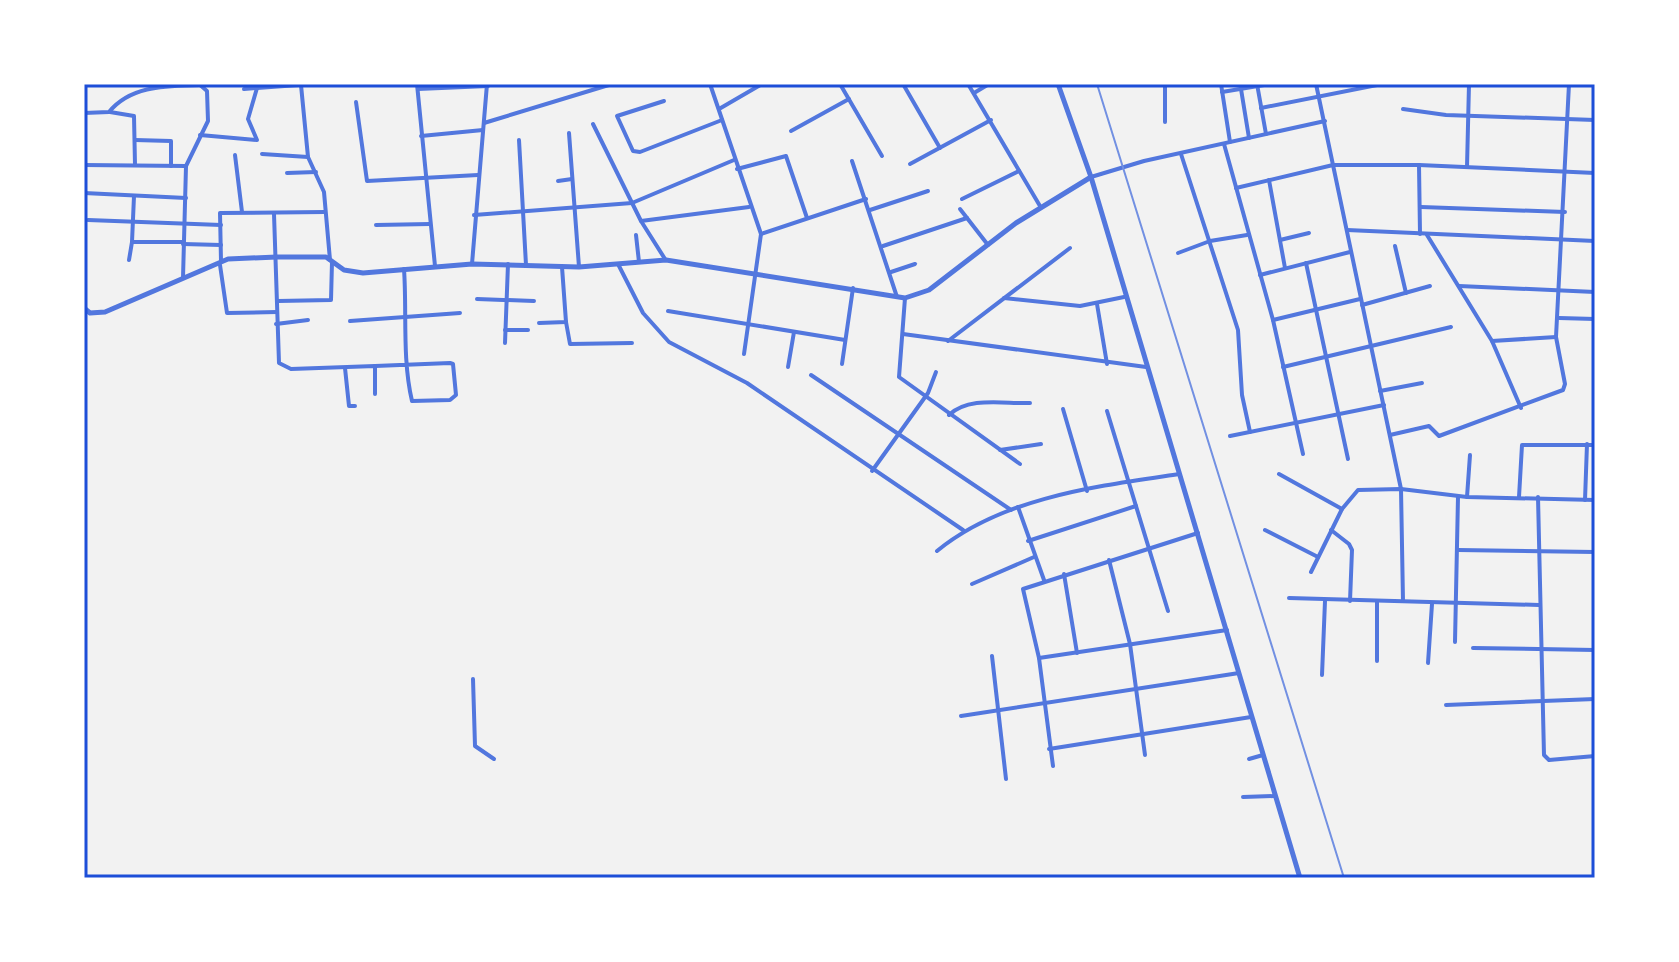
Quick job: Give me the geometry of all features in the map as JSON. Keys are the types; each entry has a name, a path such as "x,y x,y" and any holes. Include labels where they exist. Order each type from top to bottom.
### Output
{"street":[{"path":"109,112 119,100 153,86 199,84 207,91 208,121 186,166 183,278"},
{"path":"244,89 312,84"},
{"path":"483,123 612,84"},
{"path":"710,84 749,207 761,234 744,354"},
{"path":"719,109 762,84"},
{"path":"840,84 882,156"},
{"path":"903,84 940,149"},
{"path":"968,84 1040,206"},
{"path":"974,93 989,84"},
{"path":"1058,84 1091,177 1124,297 1198,533 1300,878"},
{"path":"1165,84 1165,122"},
{"path":"1221,84 1227,143 1236,188 1273,320 1303,454"},
{"path":"1222,92 1270,84"},
{"path":"1316,84 1401,489 1403,601"},
{"path":"1261,108 1318,94 1382,84"},
{"path":"1467,167 1469,84"},
{"path":"1390,435 1429,426 1439,436 1563,390 1556,337 1561,291 1569,84"},
{"path":"278,301 331,300 331,261 324,192 308,157 301,85"},
{"path":"435,266 417,87 487,85 472,264"},
{"path":"1257,85 1266,134"},
{"path":"200,135 257,140 248,119 257,88"},
{"path":"1241,89 1249,138"},
{"path":"791,131 849,99"},
{"path":"664,101 617,116 633,151 640,152 722,120"},
{"path":"356,102 367,181 478,175"},
{"path":"1403,109 1469,116 1595,120"},
{"path":"84,113 109,112 134,116 135,165"},
{"path":"910,164 991,120"},
{"path":"84,308 90,313 105,312 228,259 277,257 331,261 352,273 472,264 579,267 666,260 905,298 929,290 1040,206 1091,177 1325,121"},
{"path":"593,124 641,221 666,260"},
{"path":"421,136 483,130"},
{"path":"569,133 579,267"},
{"path":"135,140 171,141 171,166"},
{"path":"519,140 526,265"},
{"path":"262,154 308,157"},
{"path":"1181,154 1238,330 1242,395 1250,432"},
{"path":"235,155 242,212"},
{"path":"737,169 786,156 807,218"},
{"path":"474,215 632,203 734,160"},
{"path":"852,161 883,246 897,297"},
{"path":"84,165 186,166"},
{"path":"1236,188 1333,165 1419,165 1595,173"},
{"path":"1419,165 1423,234 1492,341 1521,408"},
{"path":"962,199 1019,171"},
{"path":"287,173 316,172"},
{"path":"558,181 572,179"},
{"path":"1269,180 1285,268"},
{"path":"870,210 928,191"},
{"path":"84,193 186,198"},
{"path":"129,260 134,195"},
{"path":"761,234 866,199"},
{"path":"641,221 749,207"},
{"path":"1421,207 1565,212"},
{"path":"960,209 988,245"},
{"path":"277,312 227,313 221,264 220,213 325,212"},
{"path":"274,214 277,357 283,366 291,369 345,368 375,366 408,366 453,364 456,395 450,400 412,401 408,366 404,269"},
{"path":"883,246 967,218"},
{"path":"88,220 221,225"},
{"path":"376,225 430,224"},
{"path":"1347,230 1595,241"},
{"path":"1280,240 1309,233"},
{"path":"636,235 639,262"},
{"path":"1178,253 1210,241 1247,235"},
{"path":"132,242 221,245"},
{"path":"1395,246 1406,293"},
{"path":"948,341 1070,248"},
{"path":"1260,275 1350,252"},
{"path":"1306,263 1348,459"},
{"path":"505,343 508,264"},
{"path":"618,264 643,313 669,342 747,383 872,471 963,530"},
{"path":"891,272 915,264"},
{"path":"562,267 570,344 632,343"},
{"path":"1273,320 1430,286"},
{"path":"1459,286 1595,292"},
{"path":"842,364 853,288"},
{"path":"1004,298 1038,303 1097,304 1124,297"},
{"path":"905,298 899,377 924,398 1020,464"},
{"path":"477,299 534,301"},
{"path":"1097,304 1107,364"},
{"path":"668,311 845,340"},
{"path":"350,321 460,313"},
{"path":"1559,318 1595,319"},
{"path":"276,324 308,320"},
{"path":"539,323 566,322"},
{"path":"1282,367 1451,327"},
{"path":"505,330 528,330"},
{"path":"788,367 794,332"},
{"path":"903,334 1146,367"},
{"path":"1492,341 1556,337"},
{"path":"375,366 375,394"},
{"path":"345,368 349,406 355,406"},
{"path":"872,471 924,398 936,372"},
{"path":"811,375 1011,510"},
{"path":"1380,391 1422,383"},
{"path":"949,415 957,408 971,404 1030,403"},
{"path":"1230,436 1384,405"},
{"path":"1063,409 1087,491"},
{"path":"1107,411 1131,481 1168,611"},
{"path":"1000,450 1041,444"},
{"path":"1585,500 1587,444"},
{"path":"1519,497 1522,445 1595,445"},
{"path":"1467,497 1470,455"},
{"path":"937,551 963,530 1018,507 1131,481 1180,474"},
{"path":"1279,474 1342,509"},
{"path":"1311,572 1342,509 1358,490 1401,489 1458,497 1595,500"},
{"path":"1455,642 1458,497"},
{"path":"1538,497 1545,758 1595,756"},
{"path":"1028,541 1136,506"},
{"path":"1018,507 1044,580"},
{"path":"1265,530 1318,557"},
{"path":"1331,530 1352,550 1350,601"},
{"path":"1053,766 1039,658 1023,589 1198,533"},
{"path":"1458,550 1595,552 1595,584"},
{"path":"972,584 1034,557"},
{"path":"1109,560 1130,644 1145,755"},
{"path":"1064,574 1077,653"},
{"path":"1289,598 1539,605"},
{"path":"1322,675 1325,601"},
{"path":"1377,601 1377,661"},
{"path":"1428,663 1432,604"},
{"path":"1039,658 1227,630"},
{"path":"1473,648 1595,650"},
{"path":"992,656 1006,779"},
{"path":"961,716 1239,673"},
{"path":"473,679 475,746 494,759"},
{"path":"1446,705 1595,699"},
{"path":"1049,749 1251,717"},
{"path":"1249,759 1263,755"},
{"path":"1594,774 1595,784"},
{"path":"1243,797 1274,796"}],"railway":[{"path":"1097,84 1344,878"}]}
